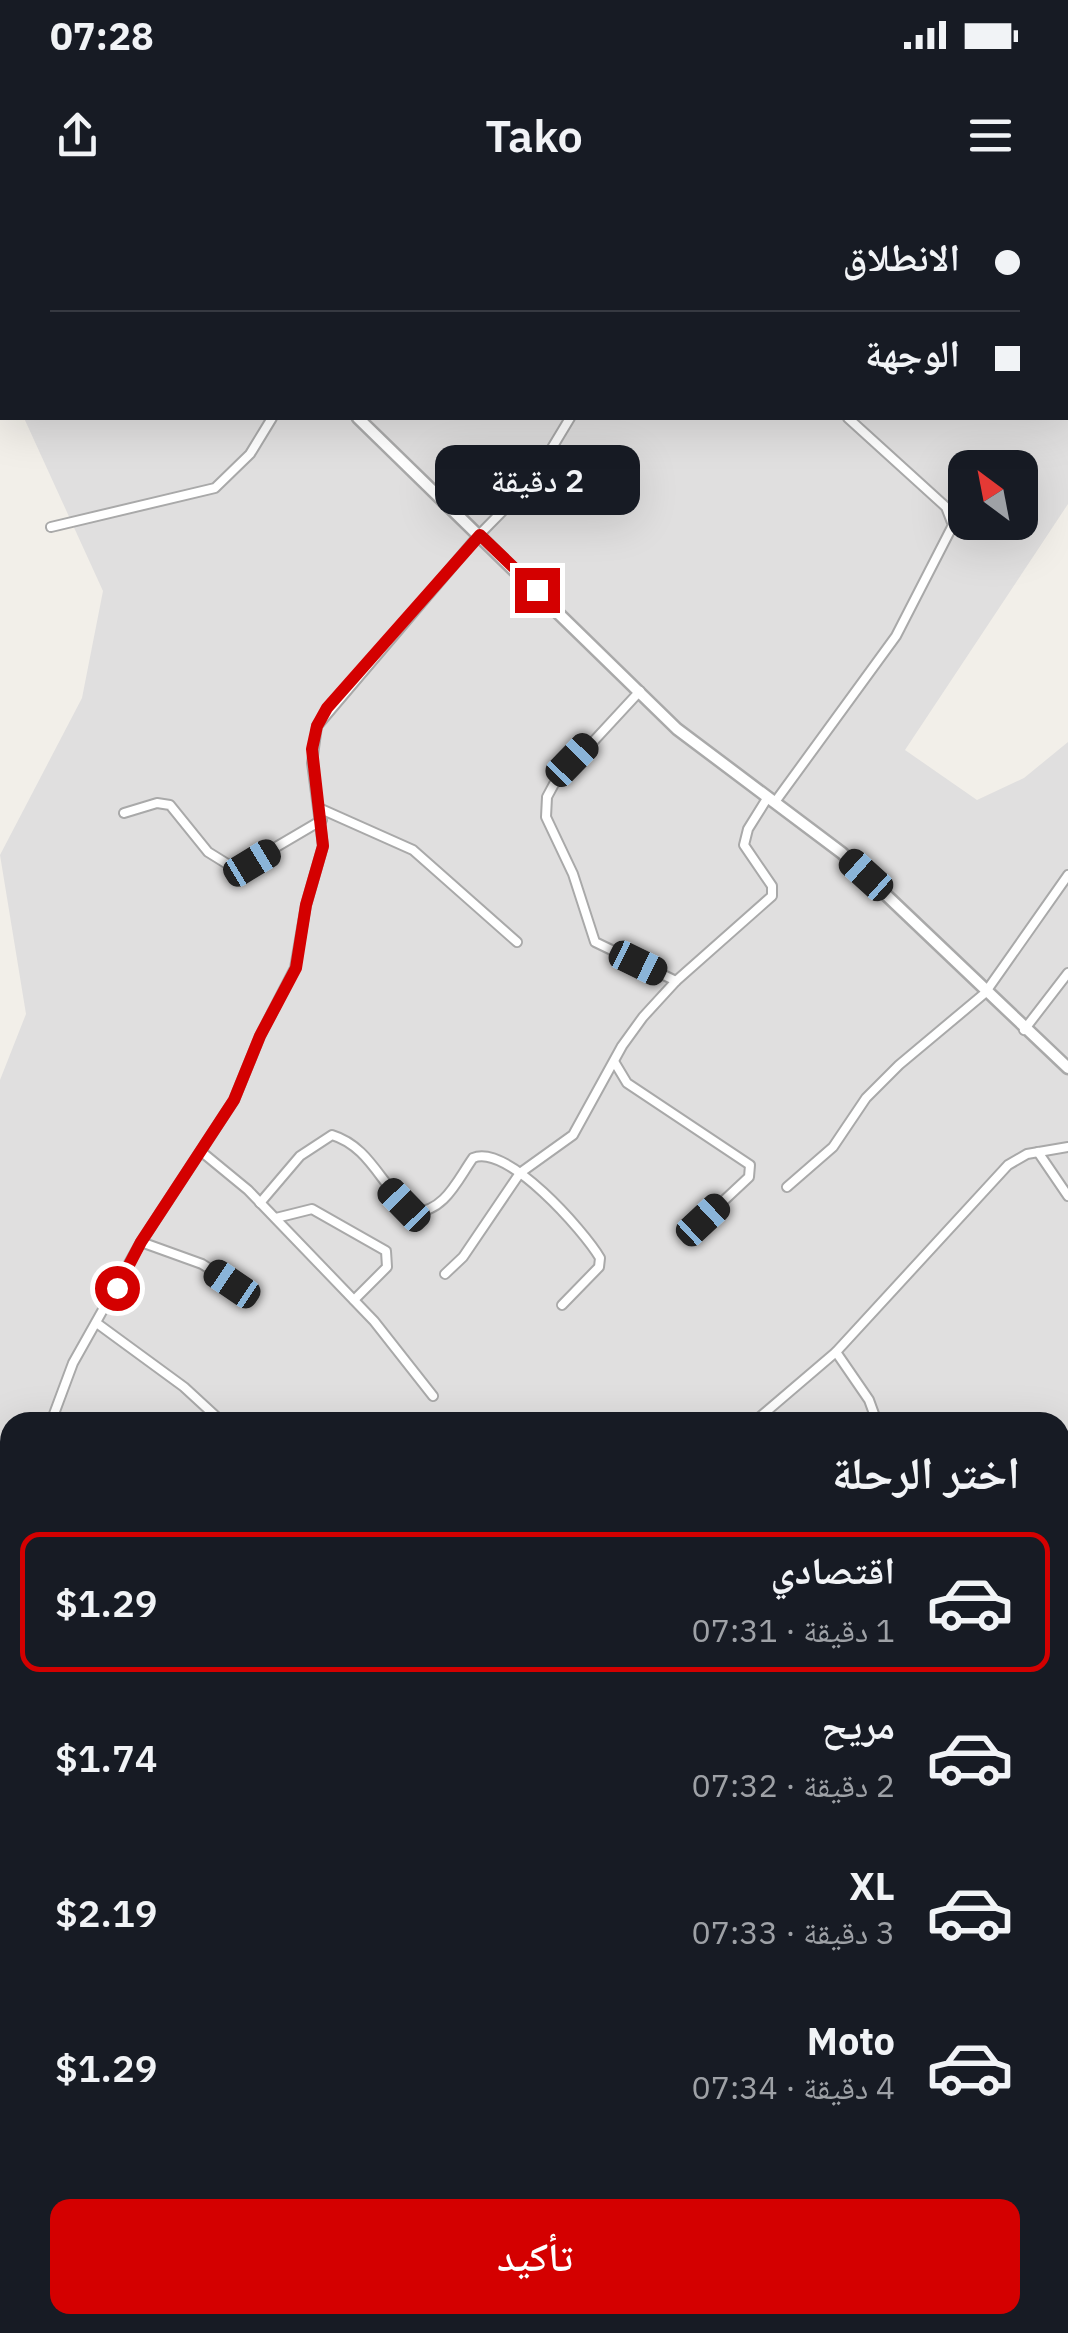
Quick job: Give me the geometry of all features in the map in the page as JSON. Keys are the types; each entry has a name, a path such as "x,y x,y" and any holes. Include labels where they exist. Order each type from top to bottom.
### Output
{"street":[{"path":"51,527 214,488 250,454 271,420"},
{"path":"360,420 677,729 891,897 985,993 1068,1068"},
{"path":"54,1412 66,1379 141,1242 203,1153 243,1084 260,1036 296,968 306,905 323,846 321,808 312,764 317,726 327,708 548,461 567,420"},
{"path":"446,1274 520,1173 572,1135 631,1032 676,982 772,896 772,886 744,846 748,829 913,609 953,525 946,506 850,420"},
{"path":"640,691 554,784 546,797 546,816 573,874 595,942 676,982"},
{"path":"124,813 157,803 170,806 215,859 237,870 322,820"},
{"path":"321,808 413,850 518,942"},
{"path":"787,1187 833,1147 866,1098 899,1065 985,993 1068,875"},
{"path":"1024,1030 1068,973"},
{"path":"614,1062 627,1083 750,1165 749,1177 703,1220"},
{"path":"260,1203 300,1156 332,1136 362,1150 382,1182 413,1212 424,1211 442,1200 478,1154 520,1173 558,1206 600,1258 599,1267 562,1306"},
{"path":"766,1412 836,1352 1008,1165 1018,1157 1068,1147"},
{"path":"1038,1152 1068,1196"},
{"path":"203,1153 276,1218 354,1300 434,1396"},
{"path":"276,1218 312,1209 386,1250 387,1268 354,1300"},
{"path":"141,1242 202,1264 232,1284"},
{"path":"98,1324 173,1378 211,1412"},
{"path":"836,1352 873,1412"}],"shaded area":[{"path":"25,420 1068,420 1068,504 905,750 977,800 1024,778 1068,742 1068,1412 0,1412 0,1080 26,1014 0,855 82,698 103,591"}],"route":[{"path":"117,1288 141,1242 203,1153 234,1100 274,1006 296,968 310,883 323,846 312,749 317,726 327,708 480,535 537,590"}]}
